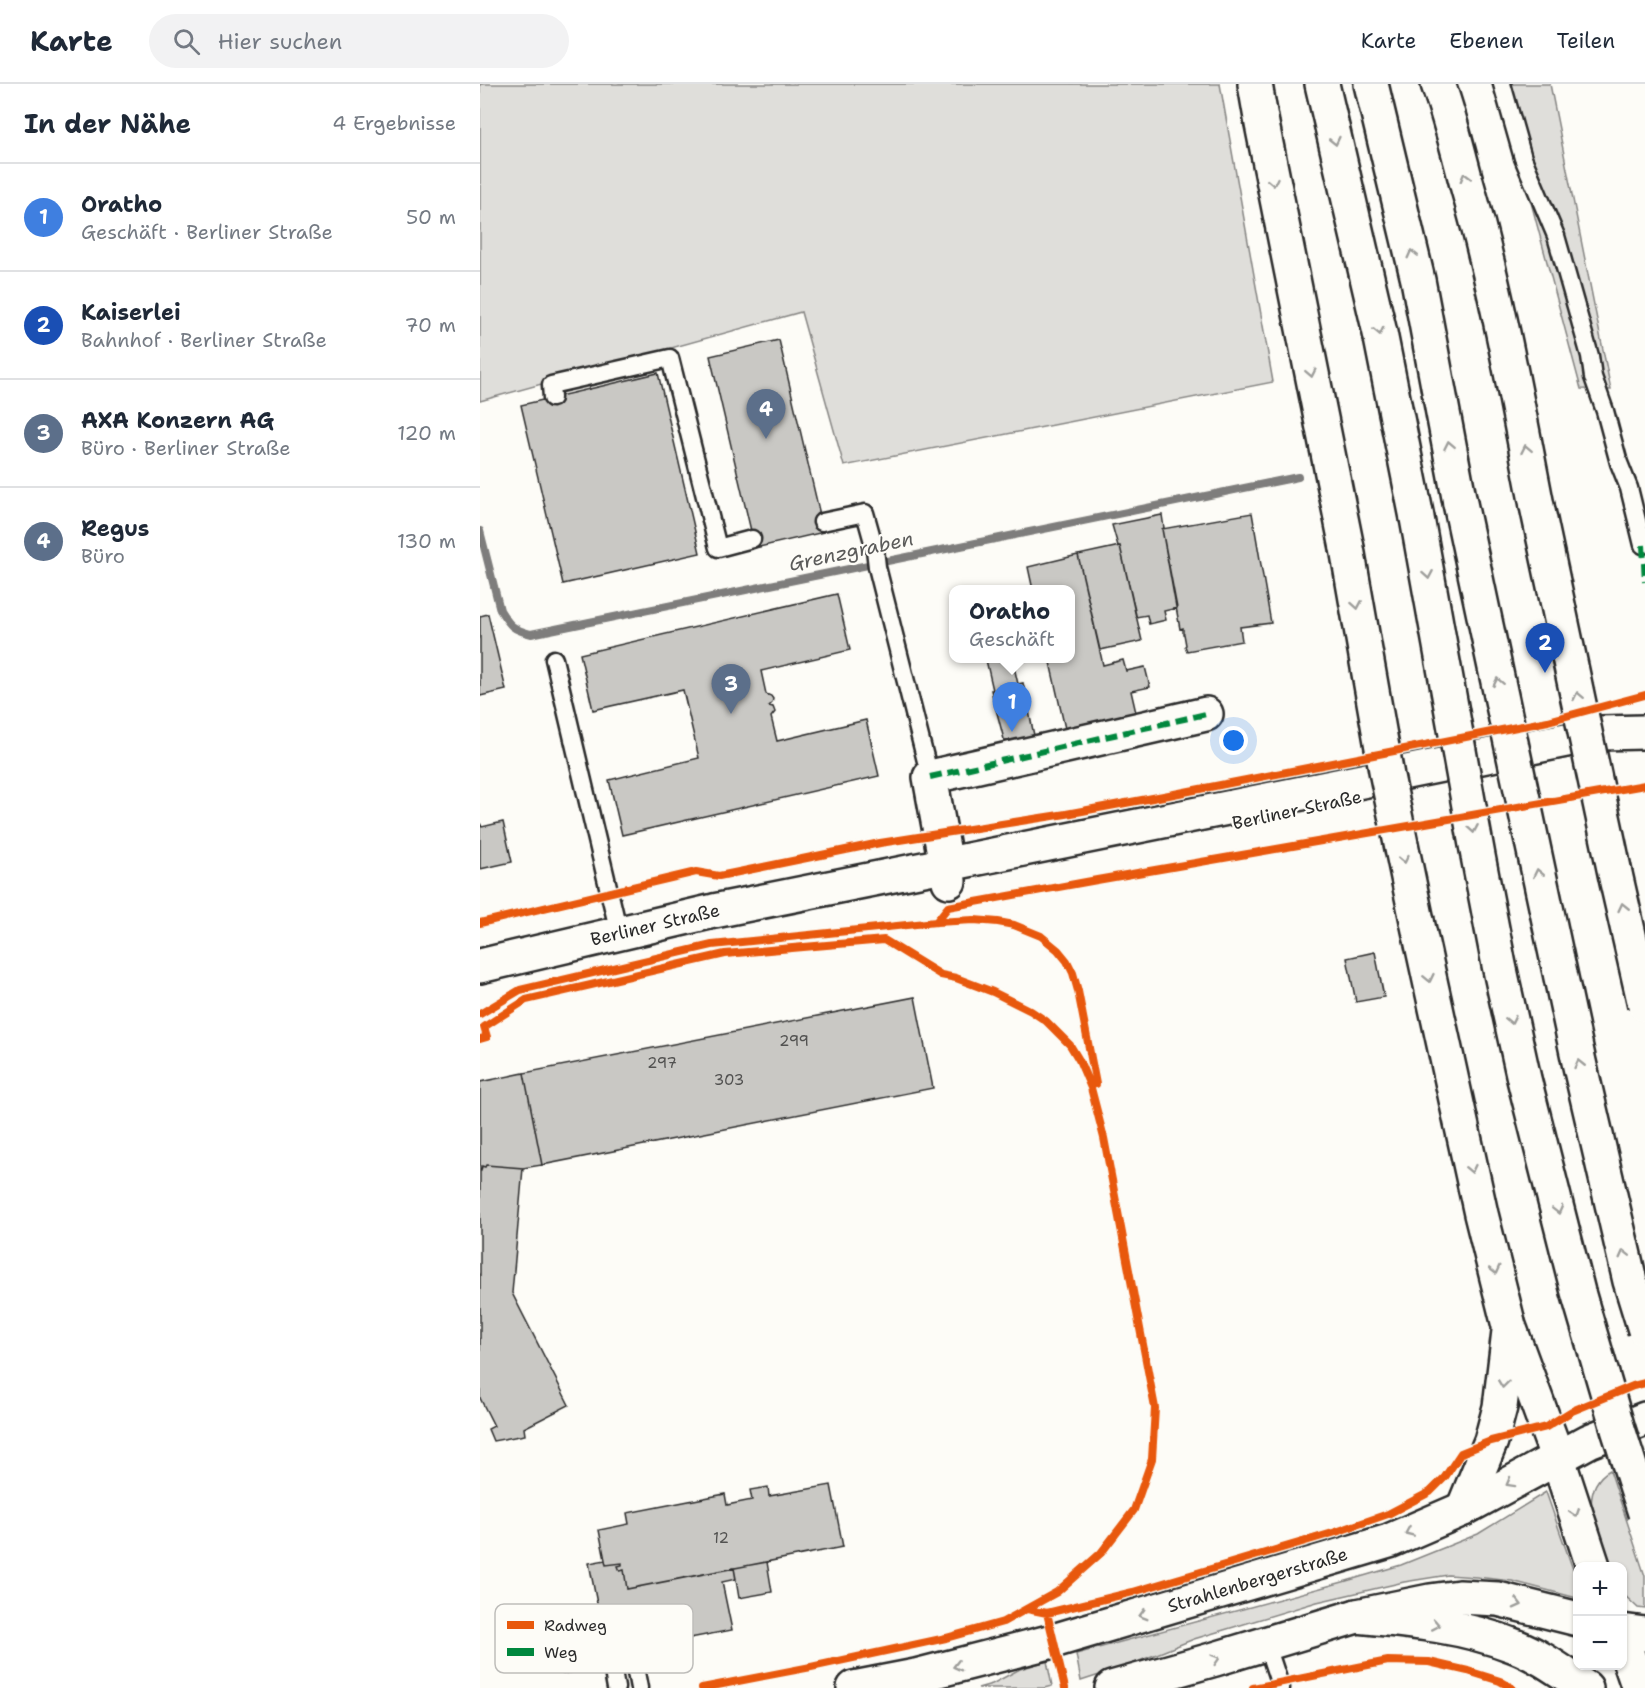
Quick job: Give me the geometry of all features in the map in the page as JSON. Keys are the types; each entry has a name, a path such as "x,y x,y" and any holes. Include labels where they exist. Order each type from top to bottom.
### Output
{"main road":[{"path":"1256,84 1262,124 1347,548 1389,787 1481,1214 1509,1326 1558,1459 1592,1562"},
{"path":"1322,84 1380,333 1417,518 1499,965 1524,1079 1578,1292 1645,1513"},
{"path":"1371,84 1418,280 1460,502 1579,1062 1627,1269 1645,1330"},
{"path":"1438,84 1481,234 1507,350 1537,506 1645,1005"},
{"path":"947,873 930,777 1206,714"},
{"name":"Berliner Straße","path":"480,966 714,911 831,888 922,884 947,873 999,872 1604,745 1645,732"},
{"path":"1463,1509 1491,1441 1500,1407 1509,1326"},
{"name":"Strahlenbergerstraße","path":"854,1688 916,1676 1097,1628 1389,1541 1463,1509 1589,1441 1645,1419"},
{"path":"1112,1688 1204,1663 1357,1616 1430,1601 1459,1597 1498,1599 1573,1618"},
{"path":"1357,1616 1423,1623 1474,1632 1516,1646 1546,1661 1586,1688"},
{"path":"1627,1632 1645,1634"},
{"path":"1627,1651 1639,1688"}],"lane":[{"path":"1502,84 1523,158 1556,236 1590,357 1593,377 1629,488 1643,544"},
{"path":"552,398 551,385 670,358 718,548 753,538"},
{"path":"822,522 865,513 930,777"},
{"path":"554,659 619,933"},
{"path":"1266,1643 1281,1688"},
{"path":"613,1673 616,1688"},
{"path":"636,1673 639,1688"}],"shaded area":[{"path":"480,84 1220,84 1273,382 844,466 801,312 480,401"},
{"path":"1497,84 1550,84 1611,390 1581,389"},
{"path":"1610,1470 1645,1576 1645,1609 1638,1608 1627,1598 1627,1562 1605,1562 1594,1528 1591,1501 1600,1478"},
{"path":"1546,1492 1573,1570 1573,1597 1512,1581 1476,1577 1448,1575 1404,1582 1317,1602 1194,1639 1127,1666 1081,1681 1076,1654 1401,1565 1478,1534"},
{"path":"1047,1661 1052,1686 978,1688 992,1684 1020,1669"}],"building":[{"path":"779,340 824,532 755,548 710,356"},
{"path":"658,373 700,553 563,584 521,405"},
{"path":"1252,513 1271,623 1240,627 1242,641 1187,651 1183,628 1180,629 1162,529"},
{"path":"1162,515 1164,528 1162,529 1177,608 1164,611 1166,620 1149,624 1147,615 1136,617 1120,546 1118,546 1112,525"},
{"path":"1120,546 1142,641 1100,650 1078,555"},
{"path":"1078,555 1103,665 1123,660 1126,671 1145,667 1150,687 1131,691 1137,717 1066,733 1050,663 1075,663 1075,585 1032,585 1028,567"},
{"path":"837,594 850,650 761,671 766,694 773,699 769,706 773,707 775,712 771,717 777,741 866,720 879,776 622,835 609,780 699,758 683,690 593,710 580,654"},
{"path":"488,614 506,690 480,696 480,616"},
{"path":"987,663 1013,663 1018,684 1023,683 1035,740 1006,747 991,690 993,690"},
{"path":"503,822 512,862 480,869 480,823 482,827"},
{"path":"1375,952 1384,997 1356,1002 1347,958"},
{"path":"915,997 933,1088 542,1165 524,1073"},
{"path":"524,1073 542,1165 523,1168 486,1165 482,1166 480,1171 480,1082"},
{"path":"482,1166 523,1168 512,1293 569,1405 524,1428 525,1435 493,1441 488,1429 494,1426 480,1398 480,1171"},
{"path":"831,1485 843,1547 627,1589 624,1570 620,1571 618,1566 622,1563 606,1565 599,1530 629,1524 627,1513 725,1494 727,1505 752,1500 750,1490 768,1487 769,1496"},
{"path":"605,1560 606,1565 622,1563 618,1566 620,1571 624,1570 627,1589 734,1568 736,1579 722,1582 732,1630 693,1637 693,1604 597,1604 589,1563"},
{"path":"767,1562 772,1592 739,1598 734,1568"}],"waterway":[{"name":"Grenzgraben","path":"480,531 500,610 512,626 531,634 1298,477"}],"marked path":[{"path":"1643,545 1645,582"},
{"path":"930,777 1206,714"}],"cycle path":[{"path":"480,923 696,872 719,876 880,843 1066,814 1169,795 1548,721 1645,695"},
{"path":"936,922 948,907 1645,785"},
{"path":"480,1014 520,990 712,945 936,922 974,920 998,922 1014,925 1041,936 1067,961 1078,991 1096,1084"},
{"path":"480,1039 487,1037 484,1027 526,1000 725,954 884,940 941,975 956,978 993,992 1046,1021 1070,1045 1091,1088 1104,1138 1155,1408 1152,1459 1134,1510 1101,1553 1057,1592 1003,1622 946,1638 702,1688"},
{"path":"1027,1609 1047,1613 1133,1592 1336,1532 1388,1514 1430,1492 1445,1477 1461,1453 1491,1441 1546,1427 1572,1411 1645,1383"},
{"path":"1047,1613 1065,1688"},
{"path":"1253,1688 1388,1661 1429,1662 1500,1681 1512,1688"}],"place":[{"name":"Regus","path":"766,439"},
{"name":"Kaiserlei","path":"1545,673"},
{"name":"AXA Konzern AG","path":"731,714"},
{"name":"Oratho","path":"1012,732"}]}
